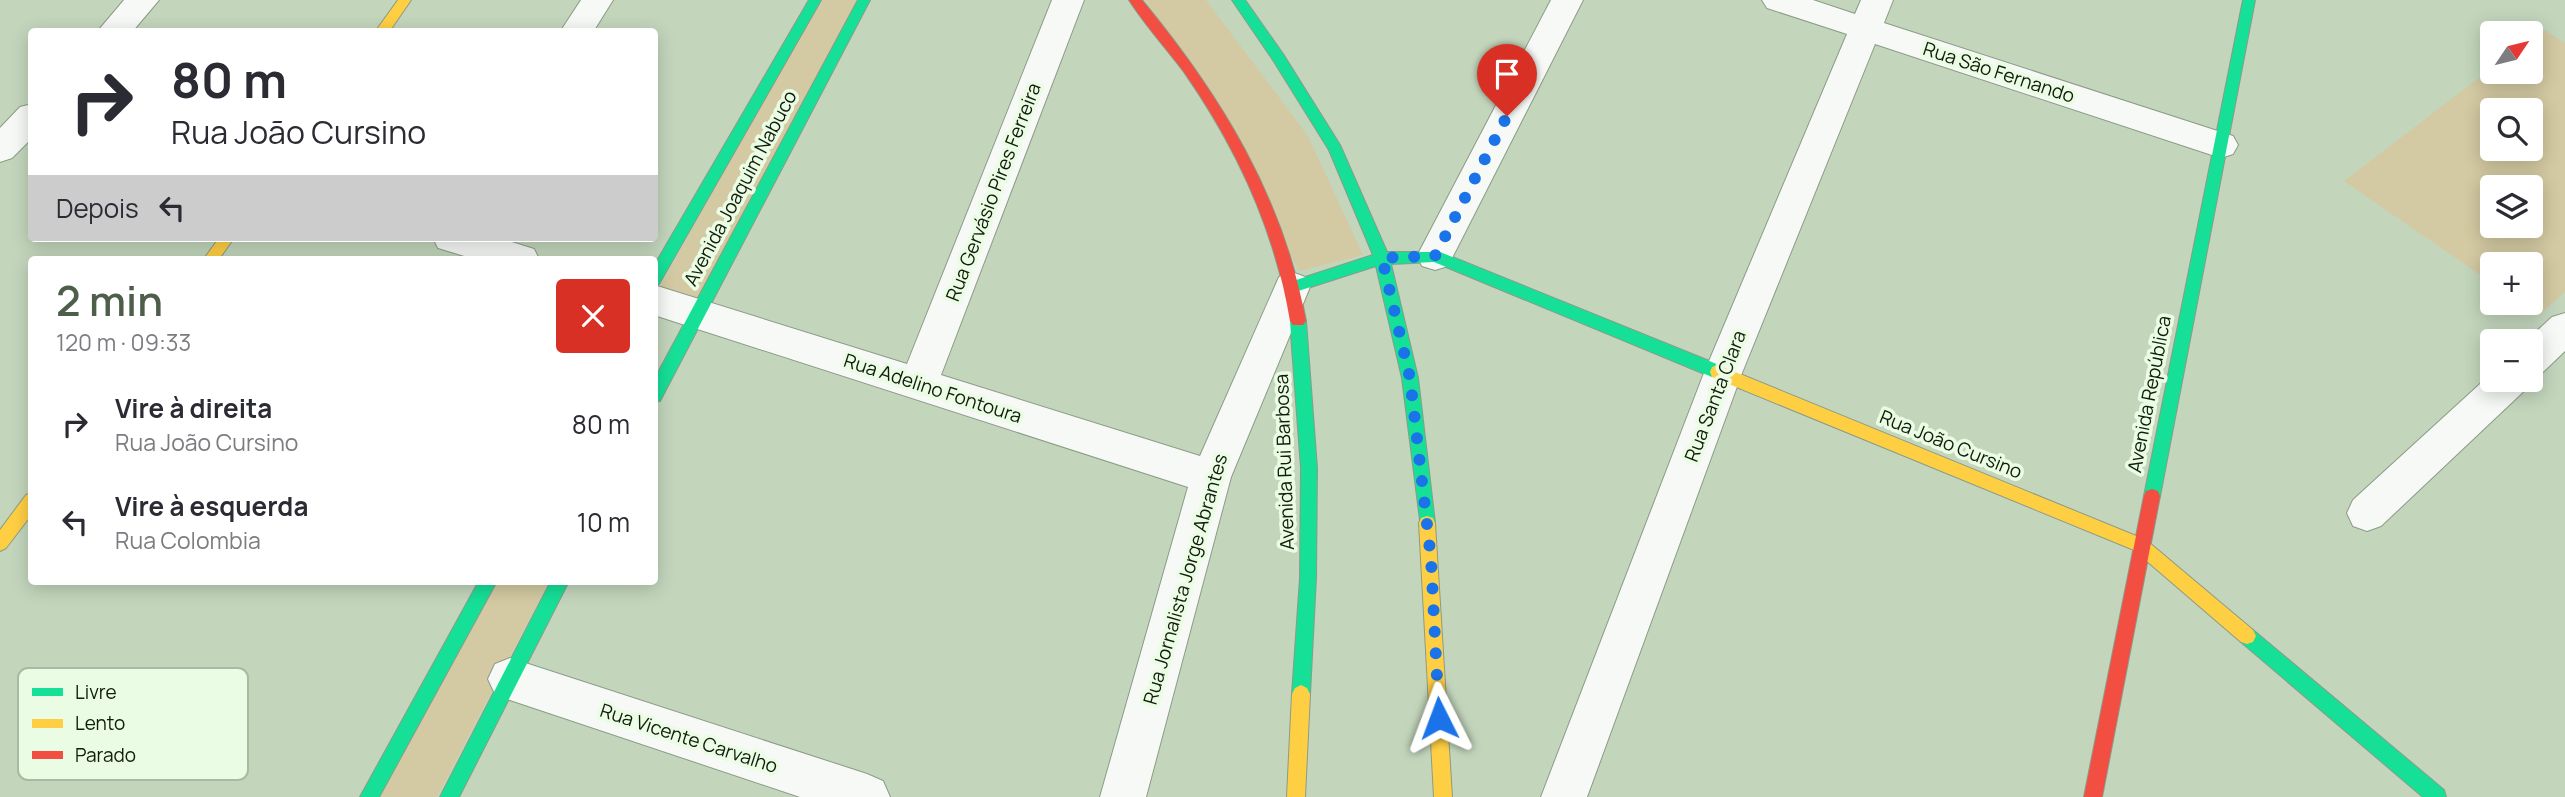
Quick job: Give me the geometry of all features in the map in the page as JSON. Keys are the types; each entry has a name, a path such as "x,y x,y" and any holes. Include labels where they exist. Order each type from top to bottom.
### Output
{"street":[{"path":"117,28 143,0"},
{"path":"384,28 405,0"},
{"path":"579,28 597,0"},
{"name":"Avenida Joaquim Nabuco","path":"658,273 815,0"},
{"name":"Avenida Joaquim Nabuco","path":"658,388 864,0"},
{"name":"Rua Gervásio Pires Ferreira","path":"918,384 1068,0"},
{"name":"Avenida Rui Barbosa","path":"1135,0 1157,23 1218,115 1263,199 1292,287 1307,402 1310,522 1296,797"},
{"path":"1238,0 1278,57 1335,149 1382,258 1410,378 1431,559 1443,797"},
{"path":"1435,256 1567,0"},
{"name":"Rua São Fernando","path":"1778,0 1871,14 2221,145"},
{"name":"Avenida República","path":"2093,797 2140,545 2249,0"},
{"name":"Rua Santa Clara","path":"1564,797 1723,373 1871,14"},
{"path":"9,145 28,121"},
{"path":"213,256 224,242"},
{"path":"464,242 511,256"},
{"name":"Rua João Cursino","path":"1292,287 1382,258 1435,256 2140,545 2437,797"},
{"name":"Rua Jornalista Jorge Abrantes","path":"1123,797 1211,477 1292,287"},
{"name":"Rua Adelino Fontoura","path":"658,301 1211,477"},
{"path":"2543,348 2565,328"},
{"path":"2367,513 2497,392"},
{"path":"0,543 28,505"},
{"path":"369,797 486,585"},
{"path":"449,797 558,585"},
{"name":"Rua Vicente Carvalho","path":"510,679 867,797"}],"shaded area":[{"path":"820,0 857,0 694,304 658,290"},
{"path":"1146,0 1206,0 1308,136 1363,255 1299,271"},
{"path":"2543,29 2565,43 2565,292 2543,311 2543,252 2480,252 2480,275 2344,181 2480,77 2480,84 2543,84"},
{"path":"494,585 547,585 437,797 380,797"}],"traffic: fast":[{"path":"658,273 815,0"},
{"path":"658,388 864,0"},
{"path":"1238,0 1278,57 1335,149 1382,258 1410,378 1427,523"},
{"path":"2152,496 2249,0"},
{"path":"1292,287 1382,258 1435,256 1718,372"},
{"path":"1298,321 1309,468 1308,578 1301,694"},
{"path":"369,797 486,585"},
{"path":"449,797 558,585"},
{"path":"2247,636 2437,797"}],"traffic: slow":[{"path":"384,28 405,0"},
{"path":"213,256 224,242"},
{"path":"1718,372 2140,545 2247,636"},
{"path":"0,543 28,505"},
{"path":"1427,523 1443,797"},
{"path":"1296,797 1301,694"}],"traffic: jam":[{"path":"1135,0 1189,70 1239,150 1278,235 1291,278 1298,321"},
{"path":"2093,797 2152,496"}],"route":[{"path":"1439,718 1431,559 1410,378 1382,258 1435,256 1507,116"}]}
